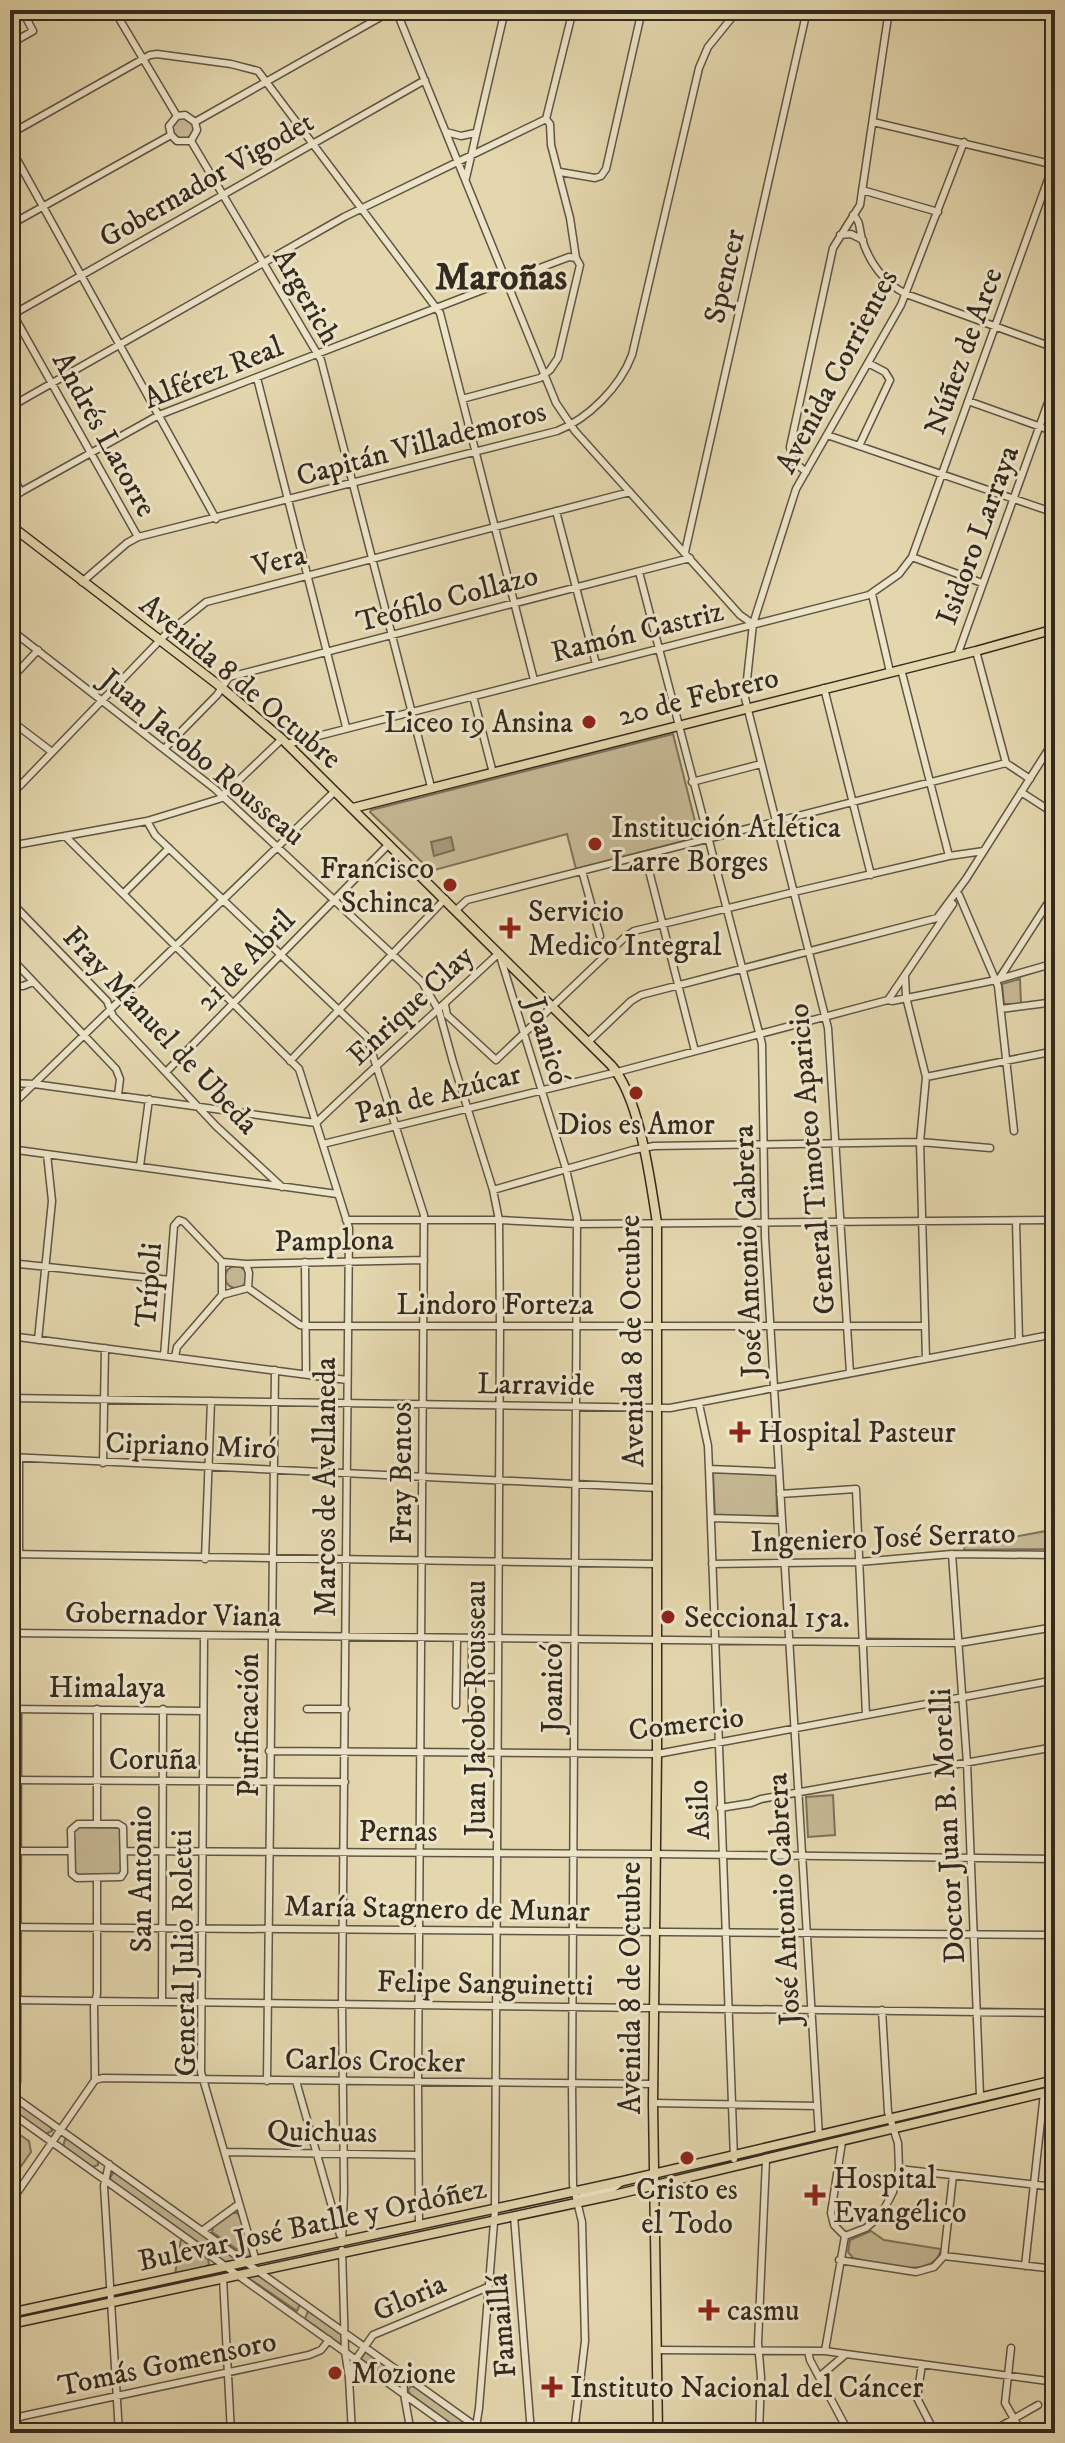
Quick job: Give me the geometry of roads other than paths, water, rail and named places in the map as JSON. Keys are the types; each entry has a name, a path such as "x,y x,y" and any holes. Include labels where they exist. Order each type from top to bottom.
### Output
{"main road":[{"name":"Avenida 8 de Octubre","path":"10,525 221,687 284,742 588,1042 617,1072 627,1092 644,1147 657,1223 657,1754 653,2103 658,2433"},
{"name":"20 de Febrero","path":"353,808 1055,629"},
{"name":"Bulevar José Batlle y Ordóñez","path":"10,2324 226,2267 342,2253 734,2168 842,2142 980,2096 1055,2080"},
{"name":"Bulevar José Batlle y Ordóñez","path":"11,2313 223,2278 237,2275 254,2265 386,2233 819,2136 1055,2090"},
{"path":"768,2160 781,2152 816,2143 819,2136"},
{"path":"439,2233 447,2227 489,2217 495,2210"},
{"path":"342,2253 346,2247 371,2242 386,2233"}],"street":[{"path":"10,44 33,31 22,10"},
{"path":"114,10 177,116"},
{"path":"195,122 395,10 556,403 571,425 630,492 740,615 753,624"},
{"path":"466,180 505,10"},
{"path":"546,119 573,10"},
{"path":"560,172 595,178 606,169 642,10"},
{"name":"Capitán Villademoros","path":"82,582 138,537 571,425 617,383 629,365 699,68 708,47 738,10"},
{"name":"Spencer","path":"687,555 807,10"},
{"path":"806,472 793,461 790,447 833,248 860,205 889,10"},
{"path":"10,134 157,54 254,68 437,308 534,680"},
{"name":"Gobernador Vigodet","path":"11,314 425,80"},
{"path":"177,116 189,116 195,122 196,134 191,141 182,143 171,135 169,126 177,116"},
{"path":"10,407 361,209 546,119"},
{"path":"462,399 536,380 552,368 558,358 580,268 560,172 551,145 550,124 546,119"},
{"path":"873,122 1054,163"},
{"path":"446,132 461,136 475,133"},
{"path":"10,225 171,135"},
{"name":"Argerich","path":"191,141 318,353 431,787"},
{"name":"Avenida Corrientes","path":"753,624 795,494 906,294 964,142"},
{"path":"10,147 216,519"},
{"name":"Núñez de Arce","path":"912,557 1054,163"},
{"path":"862,190 938,212"},
{"path":"853,215 859,221 870,258 883,277 906,294 1055,348"},
{"path":"839,235 851,234 863,240"},
{"name":"Alférez Real","path":"10,498 159,415 569,257 576,258"},
{"name":"Andrés Latorre","path":"11,314 138,537"},
{"path":"859,446 890,380 885,372 868,363"},
{"path":"257,378 346,727"},
{"name":"Isidoro Larraya","path":"957,656 1055,383"},
{"path":"968,401 1055,432"},
{"path":"827,435 1055,513"},
{"path":"10,472 21,492"},
{"name":"Vera","path":"10,796 159,641 206,602 630,492"},
{"path":"556,511 596,664"},
{"name":"Teófilo Collazo","path":"221,687 229,677 639,572 687,555"},
{"path":"912,557 982,583"},
{"name":"Ramón Castriz","path":"284,742 872,594 899,574 912,557"},
{"name":"José Antonio Cabrera","path":"639,572 762,1048 770,1326 819,2136"},
{"path":"872,594 890,672"},
{"path":"1055,622 1055,629"},
{"name":"General Timoteo Aparicio","path":"753,624 745,698 828,1028 850,1373"},
{"name":"Juan Jacobo Rousseau","path":"10,629 223,796 422,982 442,1024 493,1190 499,1220 500,1325 495,2210 475,2430"},
{"path":"10,680 38,650"},
{"path":"976,651 1006,763 1030,779"},
{"path":"901,669 949,856"},
{"path":"164,749 217,695 221,687"},
{"path":"824,688 871,875"},
{"path":"473,696 493,773"},
{"path":"10,720 52,752"},
{"path":"588,1042 641,995 937,918 966,879 1055,739"},
{"path":"10,846 147,821 223,796 284,742"},
{"path":"456,910 467,900 1006,763"},
{"path":"692,782 761,764"},
{"path":"10,1107 335,791"},
{"path":"1021,792 1055,814"},
{"name":"Fray Bentos","path":"147,821 152,831 169,848 367,1037 424,1221 419,2226"},
{"name":"Marcos de Avellaneda","path":"65,836 300,1071 349,1228 342,2243"},
{"name":"21 de Abril","path":"166,1072 389,844"},
{"path":"123,894 169,848"},
{"path":"445,1005 446,1013 452,1020 496,1060 634,931 949,856 984,851"},
{"path":"645,855 695,1051"},
{"path":"582,871 600,936"},
{"path":"888,1000 959,895 966,879"},
{"path":"998,979 1055,892"},
{"path":"959,895 998,979 1014,1131"},
{"path":"290,1061 445,899"},
{"name":"Fray Manuel de Ubeda","path":"10,901 107,1001 110,1010 216,1126 282,1187"},
{"name":"Enrique Clay","path":"316,1123 499,953"},
{"name":"Joanicó","path":"499,953 566,1169 577,1224 572,2084 574,2192 582,2222 585,2341 574,2433"},
{"path":"10,957 119,1073 118,1095"},
{"name":"Pan de Azúcar","path":"323,1144 617,1072 888,1000 998,979 1055,963"},
{"path":"905,976 906,997 926,1077 920,1142 926,1359"},
{"path":"10,986 33,982"},
{"path":"1001,1009 1055,1002"},
{"path":"442,1024 452,1020"},
{"path":"926,1077 1055,1051"},
{"path":"10,1083 316,1123"},
{"path":"140,1166 149,1099"},
{"path":"493,1190 644,1147 920,1142 990,1148"},
{"path":"10,1149 337,1194"},
{"path":"38,1340 52,1201 47,1154"},
{"name":"Trípoli","path":"164,1356 174,1226 179,1220 222,1262"},
{"path":"346,1220 499,1220 577,1224 1055,1220"},
{"path":"1016,1221 1019,1341"},
{"name":"Pamplona","path":"222,1262 424,1260"},
{"path":"222,1262 222,1295"},
{"path":"305,1262 306,1373"},
{"path":"10,1263 170,1280"},
{"name":"Pamplona","path":"246,1264 248,1288"},
{"path":"175,1357 177,1347 222,1295 248,1288 305,1326"},
{"name":"Lindoro Forteza","path":"305,1326 925,1326"},
{"name":"Larravide","path":"10,1398 657,1408 699,1404 1055,1334"},
{"path":"10,1336 347,1380"},
{"path":"103,1463 105,1348"},
{"name":"Purificación","path":"267,2081 275,1370"},
{"path":"205,1559 211,1401"},
{"name":"Asilo","path":"699,1404 708,1446 734,2168"},
{"name":"Cipriano Miró","path":"10,1457 658,1488"},
{"path":"19,1458 19,1555"},
{"path":"709,1469 779,1472"},
{"path":"780,1494 856,1489 866,1715"},
{"path":"711,1518 782,1520"},
{"path":"1050,1530 1055,1556"},
{"path":"10,1554 657,1564"},
{"name":"Ingeniero José Serrato","path":"712,1564 859,1562 952,1554 1055,1556"},
{"name":"Doctor Juan B. Morelli","path":"952,1554 967,1763 980,2096"},
{"name":"Gobernador Viana","path":"10,1633 959,1643 1055,1627"},
{"name":"General Julio Roletti","path":"204,1637 201,2072 226,2152 254,2265"},
{"path":"456,1705 457,1639"},
{"path":"472,1640 472,1711"},
{"path":"472,1678 498,1677"},
{"name":"Comercio","path":"269,1751 657,1754 1055,1680"},
{"path":"14,1709 13,2000 17,2082 11,2096 254,2265 475,2430 485,2433"},
{"name":"Himalaya","path":"14,1709 203,1711"},
{"path":"97,1709 97,1824"},
{"name":"San Antonio","path":"162,2001 163,1709"},
{"path":"307,1709 346,1709"},
{"path":"720,1808 1055,1747"},
{"name":"Coruña","path":"13,1780 345,1782"},
{"path":"97,1824 118,1824 123,1827 123,1875 118,1878 77,1878 71,1871 73,1827 97,1824"},
{"path":"14,1851 71,1851"},
{"name":"Pernas","path":"124,1851 1055,1859"},
{"path":"10,2203 95,2080 97,1878"},
{"name":"María Stagnero de Munar","path":"14,1927 1055,1935"},
{"name":"Felipe Sanguinetti","path":"13,2000 1055,2013"},
{"path":"845,2236 866,2228 881,2215 893,2192 899,2169 898,2143 888,2112 882,2010"},
{"name":"Carlos Crocker","path":"95,2080 343,2079 418,2083 654,2084"},
{"path":"296,2081 342,2243 345,2351 352,2433"},
{"path":"1025,2266 1044,2093"},
{"path":"653,2103 817,2106"},
{"path":"10,2112 458,2433"},
{"path":"842,2142 831,2213 834,2225 845,2236"},
{"name":"Quichuas","path":"226,2152 418,2155"},
{"path":"759,2433 759,2351 768,2160"},
{"path":"109,2164 105,2181 119,2433"},
{"path":"899,2169 1055,2187"},
{"path":"839,2260 916,2272 934,2267 944,2256 953,2176"},
{"name":"Bulevar José Batlle y Ordóñez","path":"578,2202 582,2196 614,2188 623,2181"},
{"path":"202,2231 239,2204"},
{"name":"Famaillá","path":"514,2216 531,2433"},
{"path":"825,2351 845,2236"},
{"path":"944,2256 1055,2269"},
{"path":"223,2278 231,2433"},
{"path":"10,2285 11,2313"},
{"name":"Gloria","path":"349,2378 364,2345 379,2332 488,2287"},
{"path":"297,2318 307,2305"},
{"name":"Tomás Gomensoro","path":"13,2420 314,2354 329,2340"},
{"path":"1011,2348 1005,2403 1022,2433"},
{"path":"657,2350 825,2351 1055,2382"},
{"path":"808,2351 849,2433"},
{"path":"819,2377 846,2354"},
{"path":"922,2364 917,2398 935,2433"},
{"path":"403,2374 411,2433"},
{"path":"989,2433 1038,2405"},
{"path":"13,2420 17,2433"}],"place":[{"name":"Liceo 19 Ansina","path":"589,722"},
{"name":"Institución Atlética Larre Borges","path":"595,844"},
{"name":"Francisco Schinca","path":"450,885"},
{"name":"Servicio Medico Integral","path":"510,928"},
{"name":"Dios es Amor","path":"636,1093"},
{"name":"Hospital Pasteur","path":"740,1432"},
{"name":"Seccional 15a.","path":"668,1617"},
{"name":"Cristo es el Todo","path":"687,2158"},
{"name":"Hospital Evangélico","path":"815,2195"},
{"name":"casmu","path":"709,2310"},
{"name":"Mozione","path":"335,2373"},
{"name":"Instituto Nacional del Cáncer","path":"552,2387"}],"district":[{"name":"Maroñas","path":"501,276"}]}
